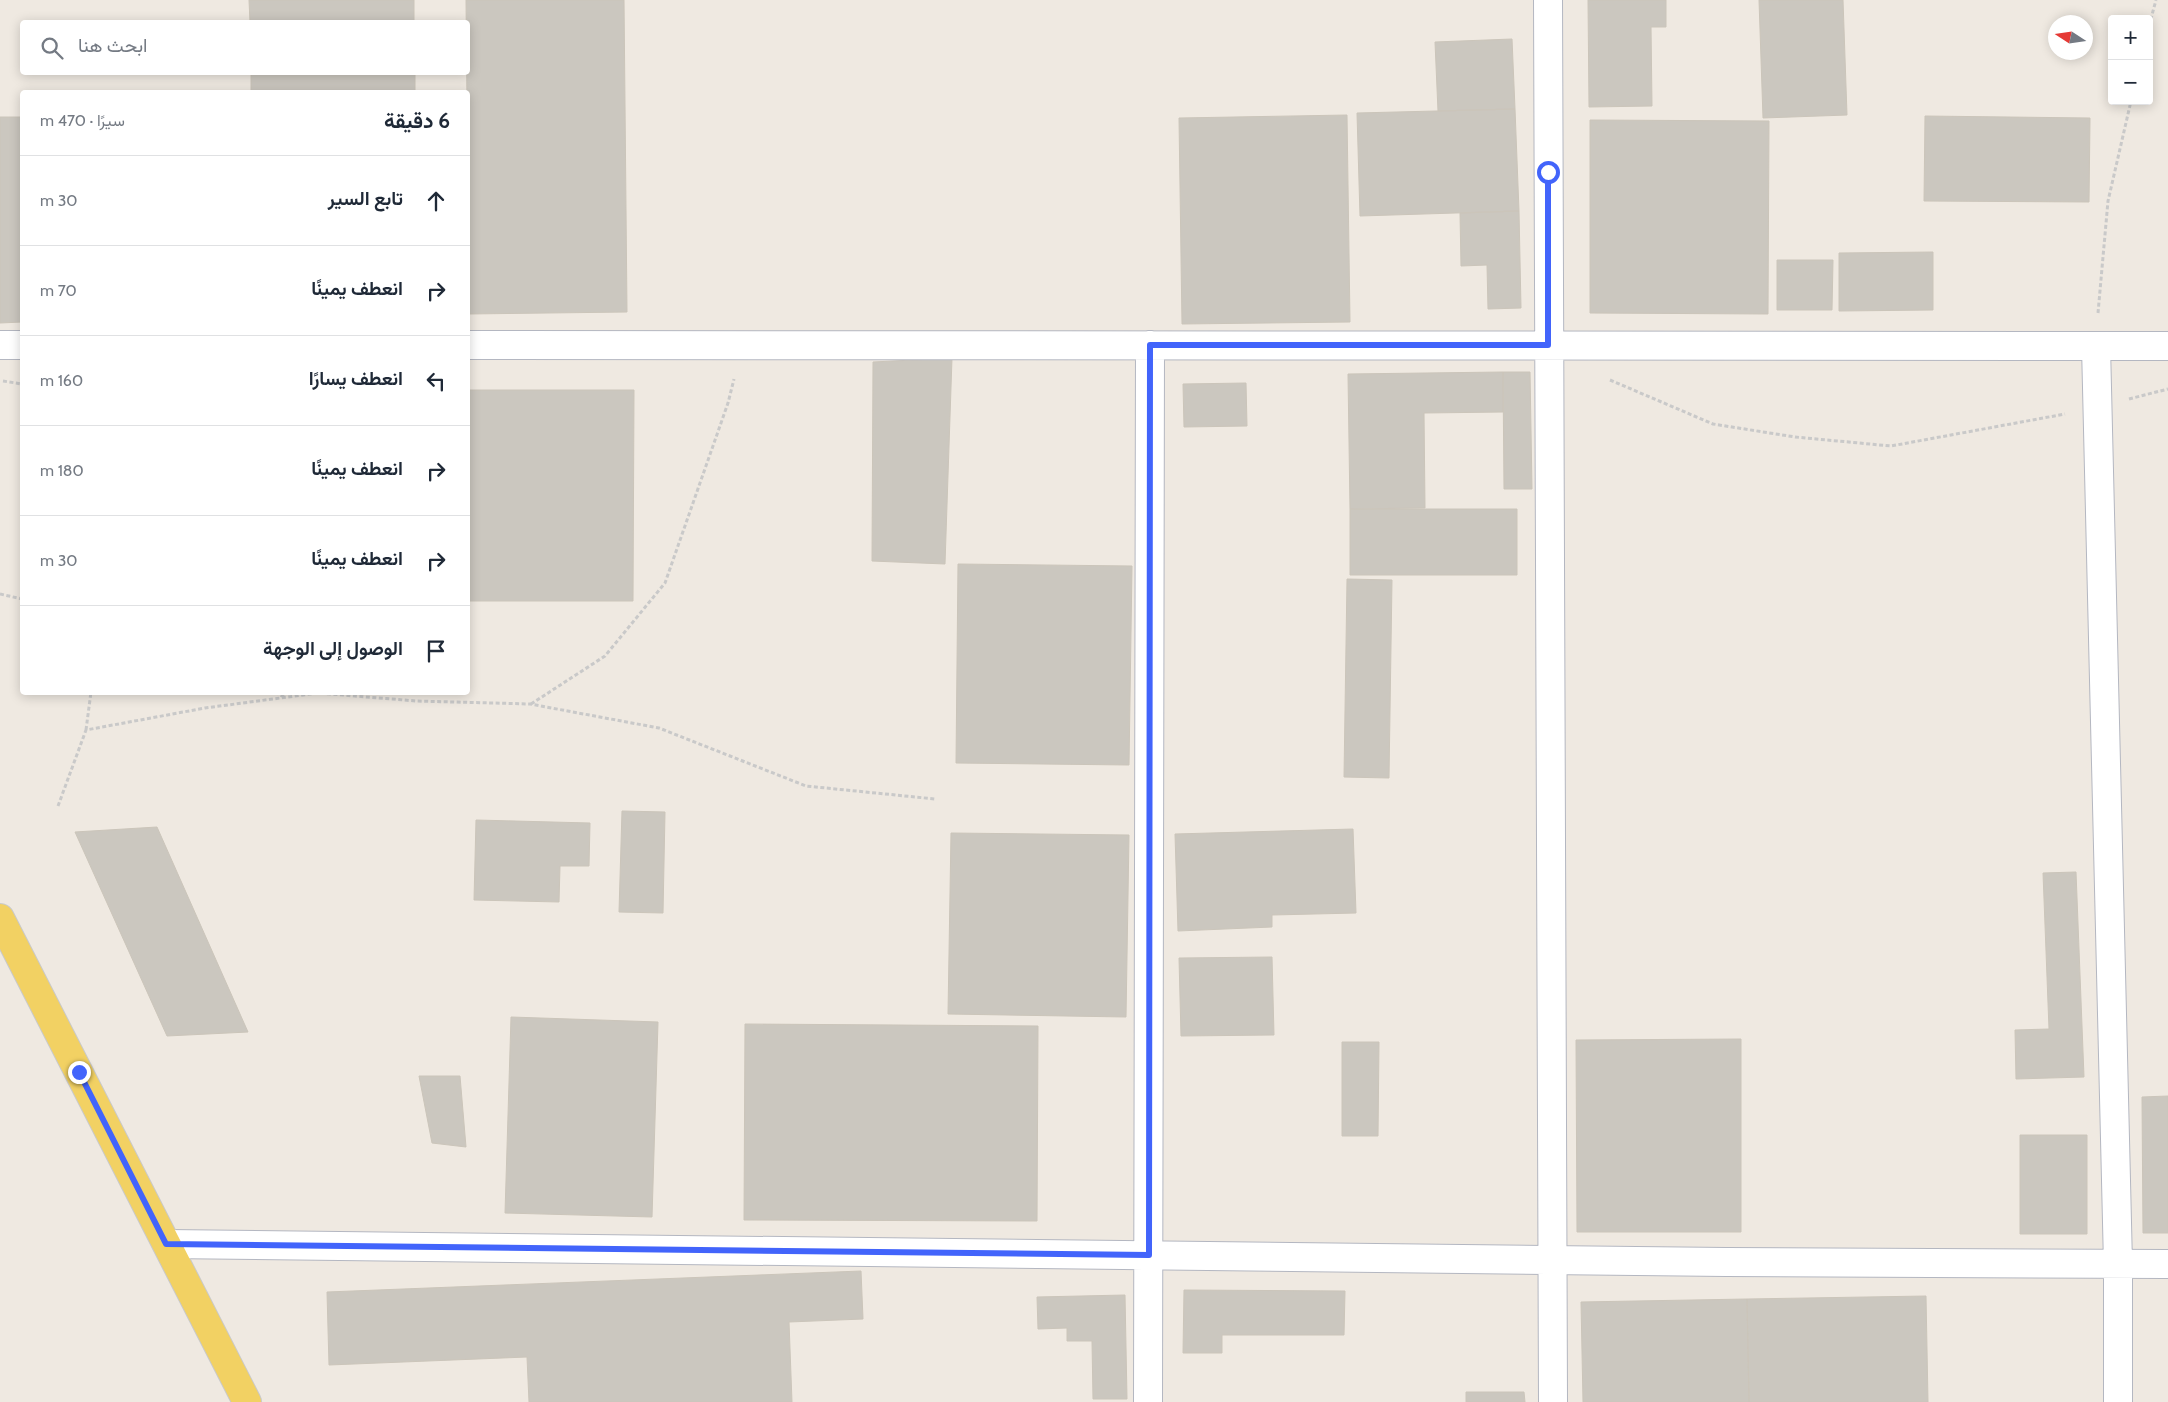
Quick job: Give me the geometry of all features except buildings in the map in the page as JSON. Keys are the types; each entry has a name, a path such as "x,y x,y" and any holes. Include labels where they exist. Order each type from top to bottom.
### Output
{"main road":[{"path":"0,918 247,1402"}],"street":[{"path":"1548,0 1553,1402"},
{"path":"0,345 20,345"},
{"path":"470,345 2168,346"},
{"path":"1148,1402 1150,345"},
{"path":"2096,346 2118,1264 2118,1402"},
{"path":"166,1244 1552,1260 2168,1264"}],"path":[{"path":"2152,15 2156,0"},
{"path":"2096,346 2108,201 2129,105"},
{"path":"530,704 605,656 665,584 728,403 742,345"},
{"path":"1604,377 1620,386 1713,424 1795,437 1890,446 2097,408 2168,389"},
{"path":"0,380 20,384"},
{"path":"0,594 20,599"},
{"path":"58,806 86,730 91,695"},
{"path":"281,695 285,697"},
{"path":"86,730 205,708 298,695"},
{"path":"351,695 416,701 530,704 659,728 806,786 935,799"}],"route":[{"path":"79,1072 166,1244 1149,1255 1150,345 1548,345 1548,172"}]}
